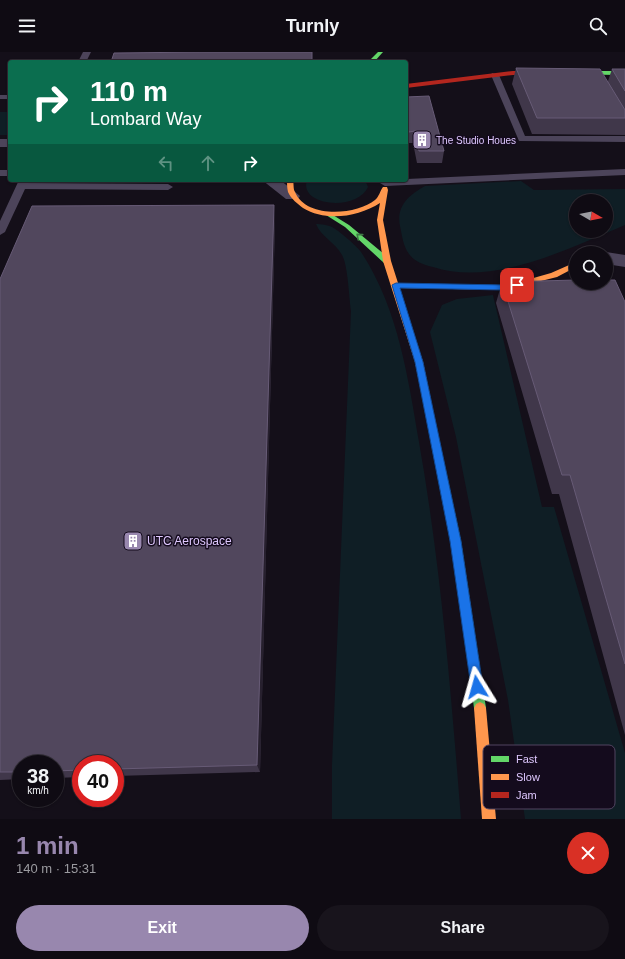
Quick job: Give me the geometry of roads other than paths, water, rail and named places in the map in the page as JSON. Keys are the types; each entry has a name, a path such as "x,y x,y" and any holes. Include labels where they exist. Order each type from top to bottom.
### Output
{"street":[{"path":"373,60 381,52"},
{"path":"408,86 495,75 595,77 625,73"},
{"path":"273,182 306,207 328,214 347,226 387,261"},
{"path":"290,182 289,188 292,196"},
{"path":"328,214 360,212 372,206 381,199 384,184"},
{"path":"384,184 380,220 387,261 396,285 419,362 456,541 479,701 483,748"},
{"path":"613,259 625,261"},
{"path":"396,285 505,288 554,275 569,268"},
{"path":"488,809 489,819"}],"lane":[{"path":"495,75 522,139 625,139"},
{"path":"384,184 625,172"},
{"path":"0,232 22,183 168,186"}],"place":[{"name":"The Studio Houes","path":"422,140"},
{"name":"UTC Aerospace","path":"133,541"}]}
